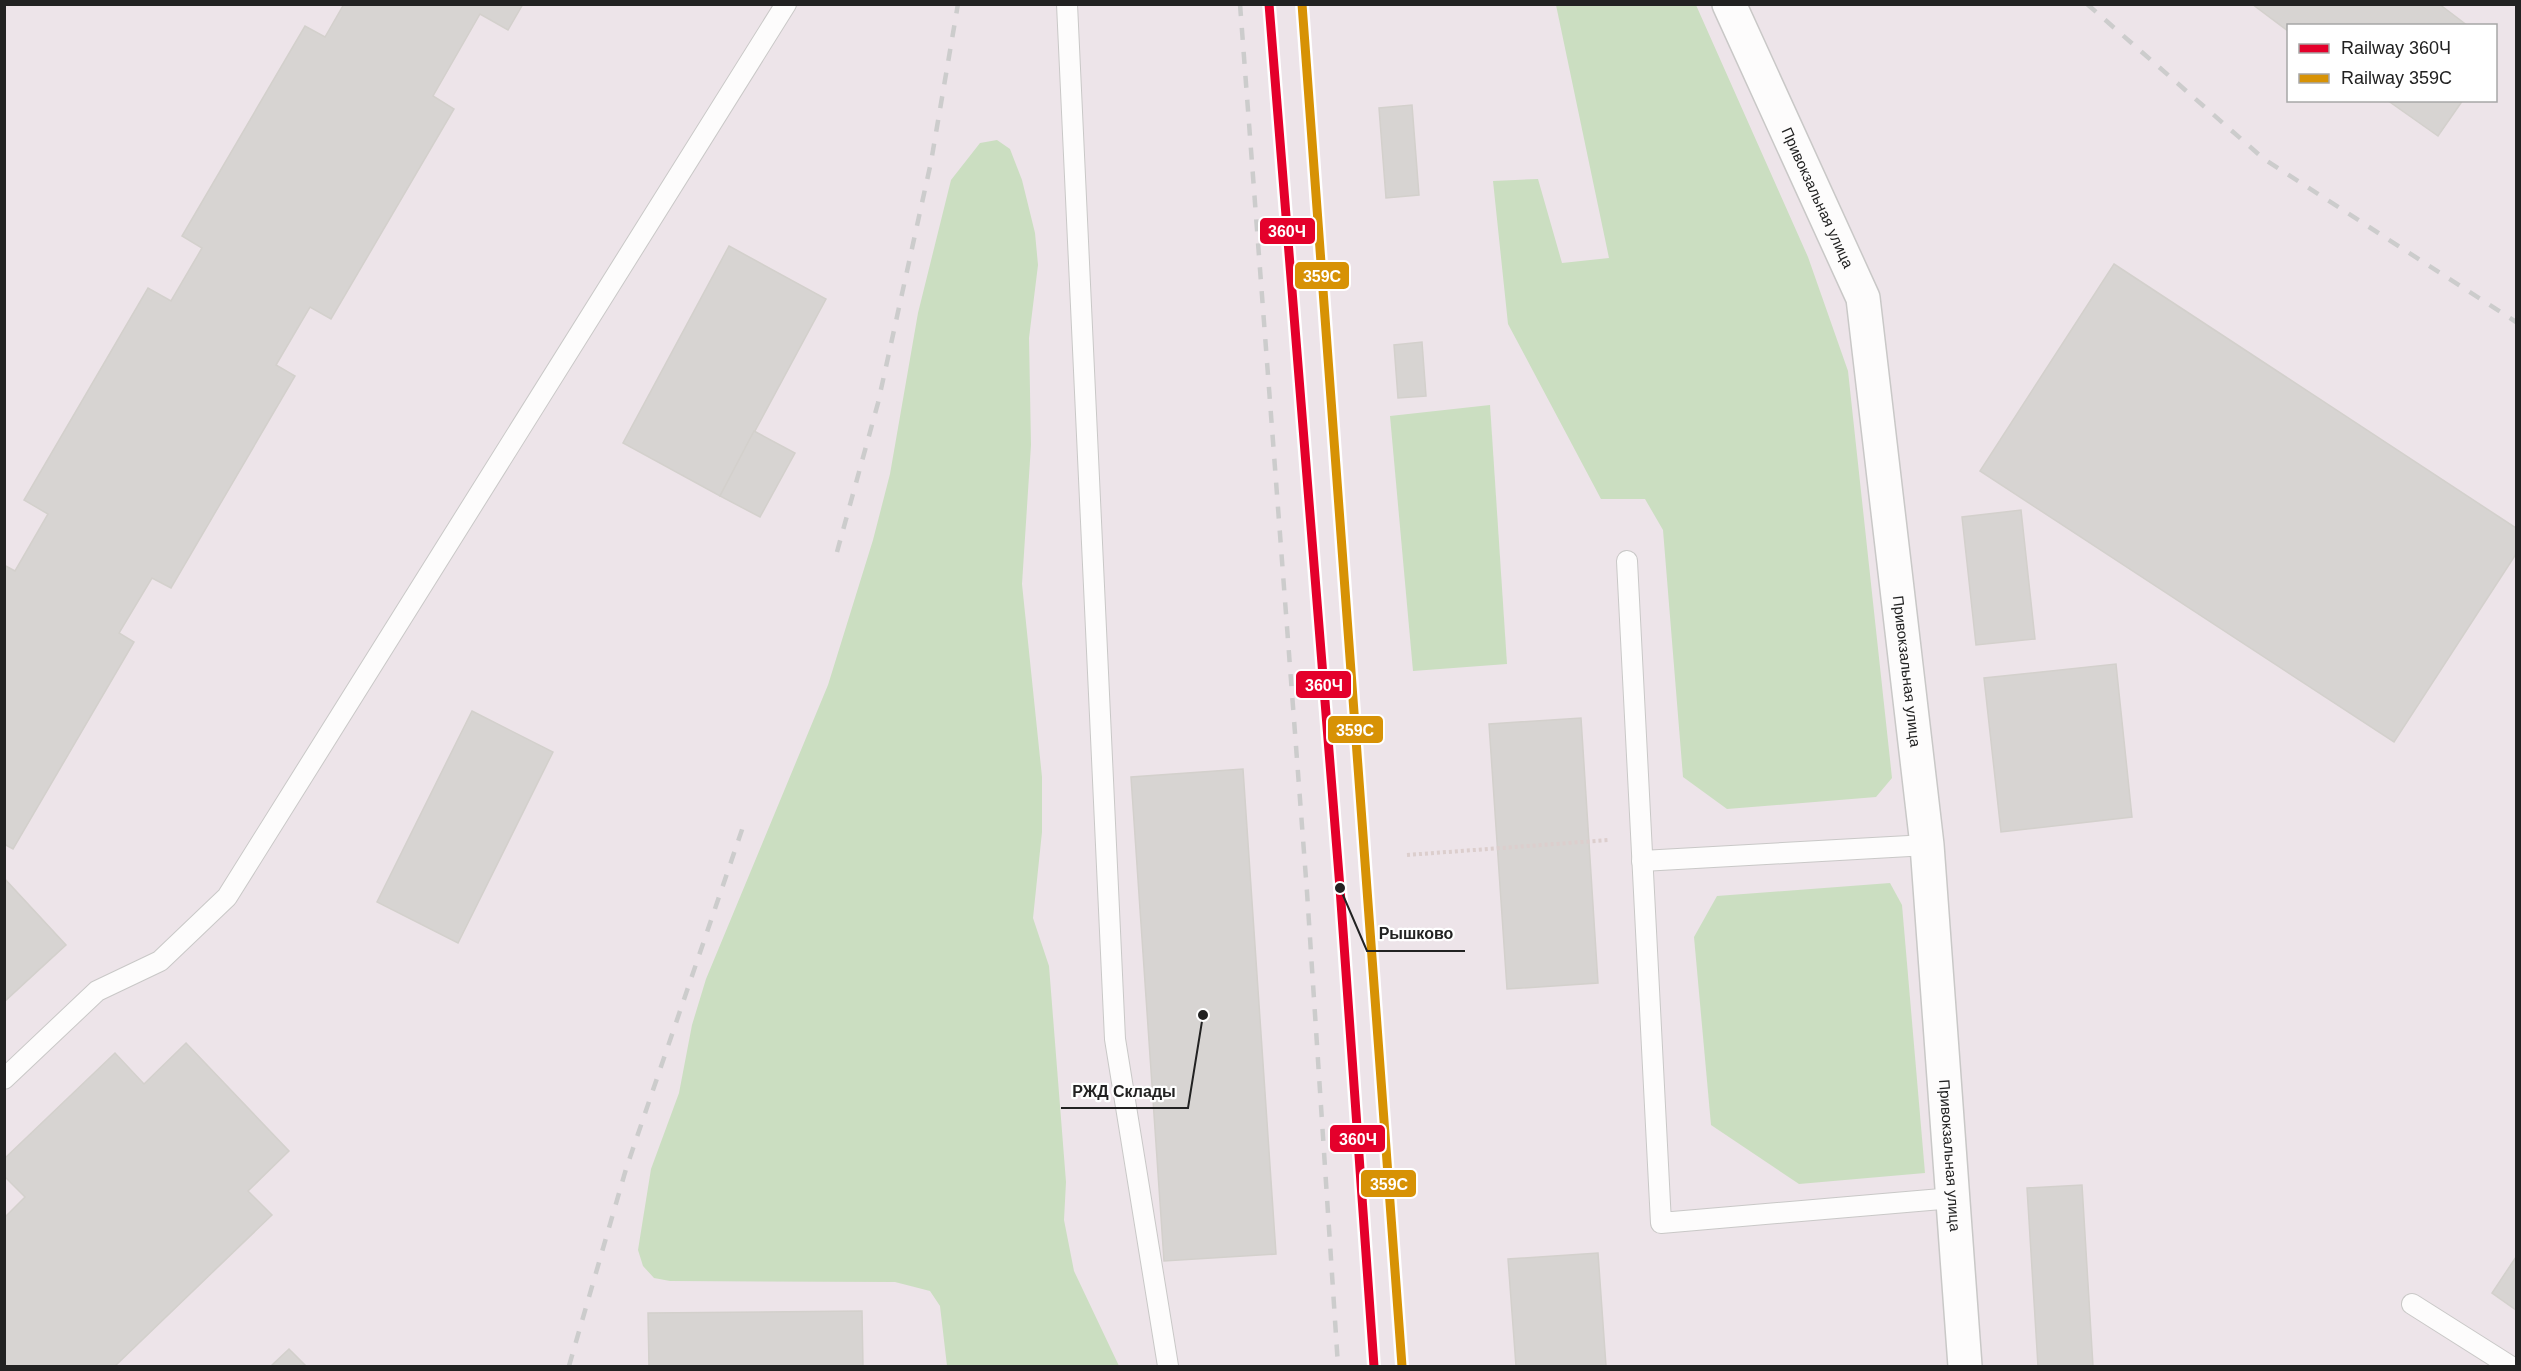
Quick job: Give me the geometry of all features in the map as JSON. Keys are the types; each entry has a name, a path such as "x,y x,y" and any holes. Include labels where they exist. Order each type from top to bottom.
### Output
{"street":[{"name":"Привокзальная улица","path":"1729,4 1863,298 1927,845 1965,1366"}],"lane":[{"path":"4,1079 97,991 160,962 227,897 786,4"},
{"path":"1067,4 1115,1039 1168,1366"},
{"path":"1627,561 1661,1223 1953,1198"},
{"path":"1642,861 1927,845"},
{"path":"2412,1304 2510,1366"}],"path":[{"path":"1407,855 1642,837"}],"shaded area":[{"path":"5,5 2516,5 2516,1366 5,1366"}],"green space":[{"path":"1556,5 1696,5 1808,257 1848,371 1892,778 1876,797 1727,809 1683,777 1663,530 1645,499 1601,499 1508,324 1493,181 1538,179 1562,263 1609,258"},
{"path":"997,140 1010,149 1022,180 1035,233 1038,265 1029,338 1031,445 1022,584 1042,777 1042,832 1033,918 1049,966 1066,1182 1064,1220 1074,1271 1119,1366 947,1366 940,1306 930,1291 895,1282 670,1281 654,1278 643,1266 638,1250 651,1169 679,1093 692,1025 706,979 828,685 873,540 890,474 918,313 951,180 980,143"},
{"path":"1490,405 1507,664 1413,671 1390,416"},
{"path":"1890,883 1902,905 1925,1173 1799,1184 1711,1125 1694,937 1717,896"}],"building":[{"path":"344,4 523,4 508,30 480,14 433,96 454,109 331,319 310,307 276,365 295,376 171,588 152,578 119,633 134,642 13,849 4,844 4,565 15,571 48,514 24,500 148,288 171,301 202,248 182,236 305,26 325,37"},
{"path":"2252,4 2439,4 2465,24 2287,24 2287,30"},
{"path":"2390,102 2462,102 2438,136"},
{"path":"1412,105 1419,195 1386,198 1379,108"},
{"path":"729,246 826,299 720,496 623,443"},
{"path":"2114,264 2516,528 2516,554 2394,742 1980,471"},
{"path":"1422,342 1426,396 1398,398 1394,345"},
{"path":"754,431 795,453 760,517 720,496"},
{"path":"2021,510 2035,639 1976,645 1962,517"},
{"path":"2116,664 2132,817 2001,832 1984,678"},
{"path":"472,711 553,752 458,943 377,902"},
{"path":"1581,718 1598,983 1507,989 1489,724"},
{"path":"1243,769 1276,1254 1164,1261 1131,777"},
{"path":"4,878 66,945 4,1002"},
{"path":"186,1043 289,1151 248,1191 272,1215 115,1366 4,1366 4,1218 25,1197 4,1176 4,1159 115,1053 144,1084"},
{"path":"2082,1185 2093,1366 2038,1366 2027,1188"},
{"path":"1598,1253 1606,1366 1516,1366 1508,1259"},
{"path":"2516,1257 2516,1310 2492,1293"},
{"path":"862,1311 863,1366 649,1366 648,1313"},
{"path":"289,1349 306,1366 271,1366"}],"railway":[{"path":"837,552 878,403 931,162 958,4"},
{"path":"1240,4 1307,892 1338,1366"},
{"path":"2087,4 2264,159 2516,322"},
{"path":"569,1366 626,1169 746,818"}],"rail line":[{"name":"360Ч","path":"1269,4 1340,888 1374,1366"},
{"name":"359С","path":"1302,4 1402,1366"}],"place":[{"name":"Рышково","path":"1340,888"},
{"name":"РЖД Склады","path":"1203,1015"}]}
